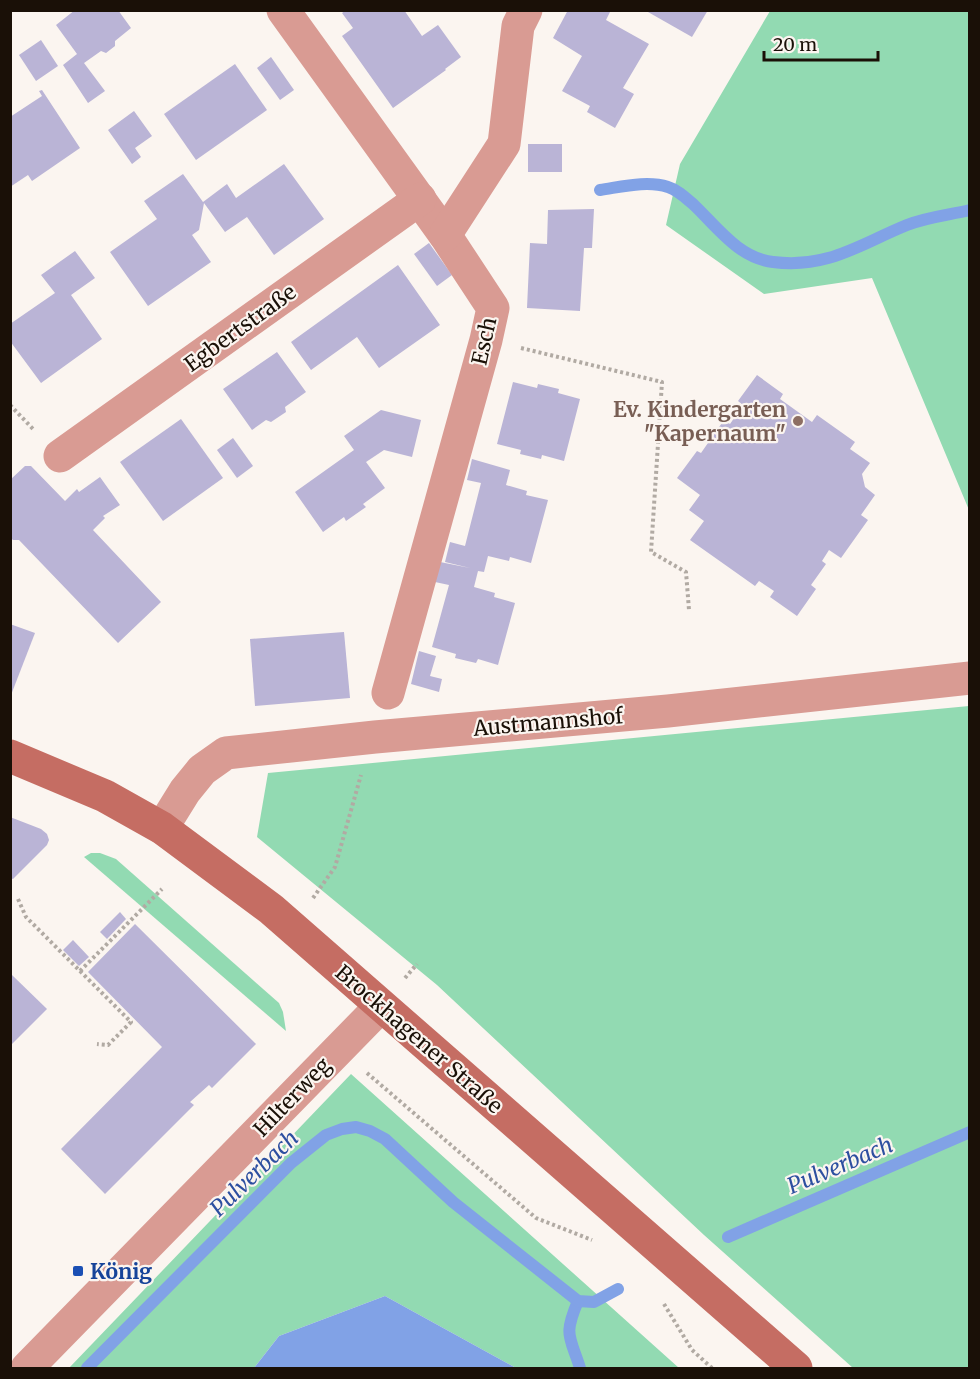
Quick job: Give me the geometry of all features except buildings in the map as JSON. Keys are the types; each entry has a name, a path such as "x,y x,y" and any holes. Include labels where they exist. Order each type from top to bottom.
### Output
{"main road":[{"name":"Brockhagener Straße","path":"10,756 105,796 162,828 271,909 796,1368"}],"street":[{"path":"283,10 445,235 504,144 518,26 526,10"},
{"name":"Egbertstraße","path":"60,456 420,200"},
{"name":"Esch","path":"388,693 493,308 445,235"},
{"name":"Austmannshof","path":"162,828 185,791 202,770 226,753 375,737 668,711 969,678"},
{"name":"Hilterweg","path":"27,1368 381,1006"}],"path":[{"path":"486,340 662,382 651,552 686,572 689,610"},
{"path":"292,928 335,867 364,763 375,737"},
{"path":"80,971 162,889"},
{"path":"18,899 26,917 131,1022 108,1045 97,1044"},
{"path":"362,1068 536,1218 595,1241"},
{"path":"663,1302 692,1350 712,1368"}],"green space":[{"path":"770,11 969,11 969,510 872,278 764,294 666,225 680,164"},
{"path":"969,706 969,1368 853,1368 704,1235 437,985 257,837 268,773"},
{"path":"91,853 100,853 116,859 279,1003 286,1031 84,857"},
{"path":"351,1074 679,1368 516,1368 385,1296 279,1336 254,1368 69,1368"}],"water":[{"path":"385,1296 516,1368 254,1368 279,1336"}],"waterway":[{"path":"600,190 643,184 672,188 694,205 739,248 750,255 773,262 811,262 827,258 915,222 970,210"},
{"name":"Pulverbach","path":"87,1368 291,1163 326,1135 342,1129 356,1127 385,1139 453,1202 578,1301 594,1302 618,1289"},
{"name":"Pulverbach","path":"728,1237 970,1132"},
{"path":"578,1301 569,1329 580,1368"}],"place":[{"name":"Ev. Kindergarten \"Kapernaum\"","path":"798,421"},
{"name":"König","path":"78,1271"}]}
